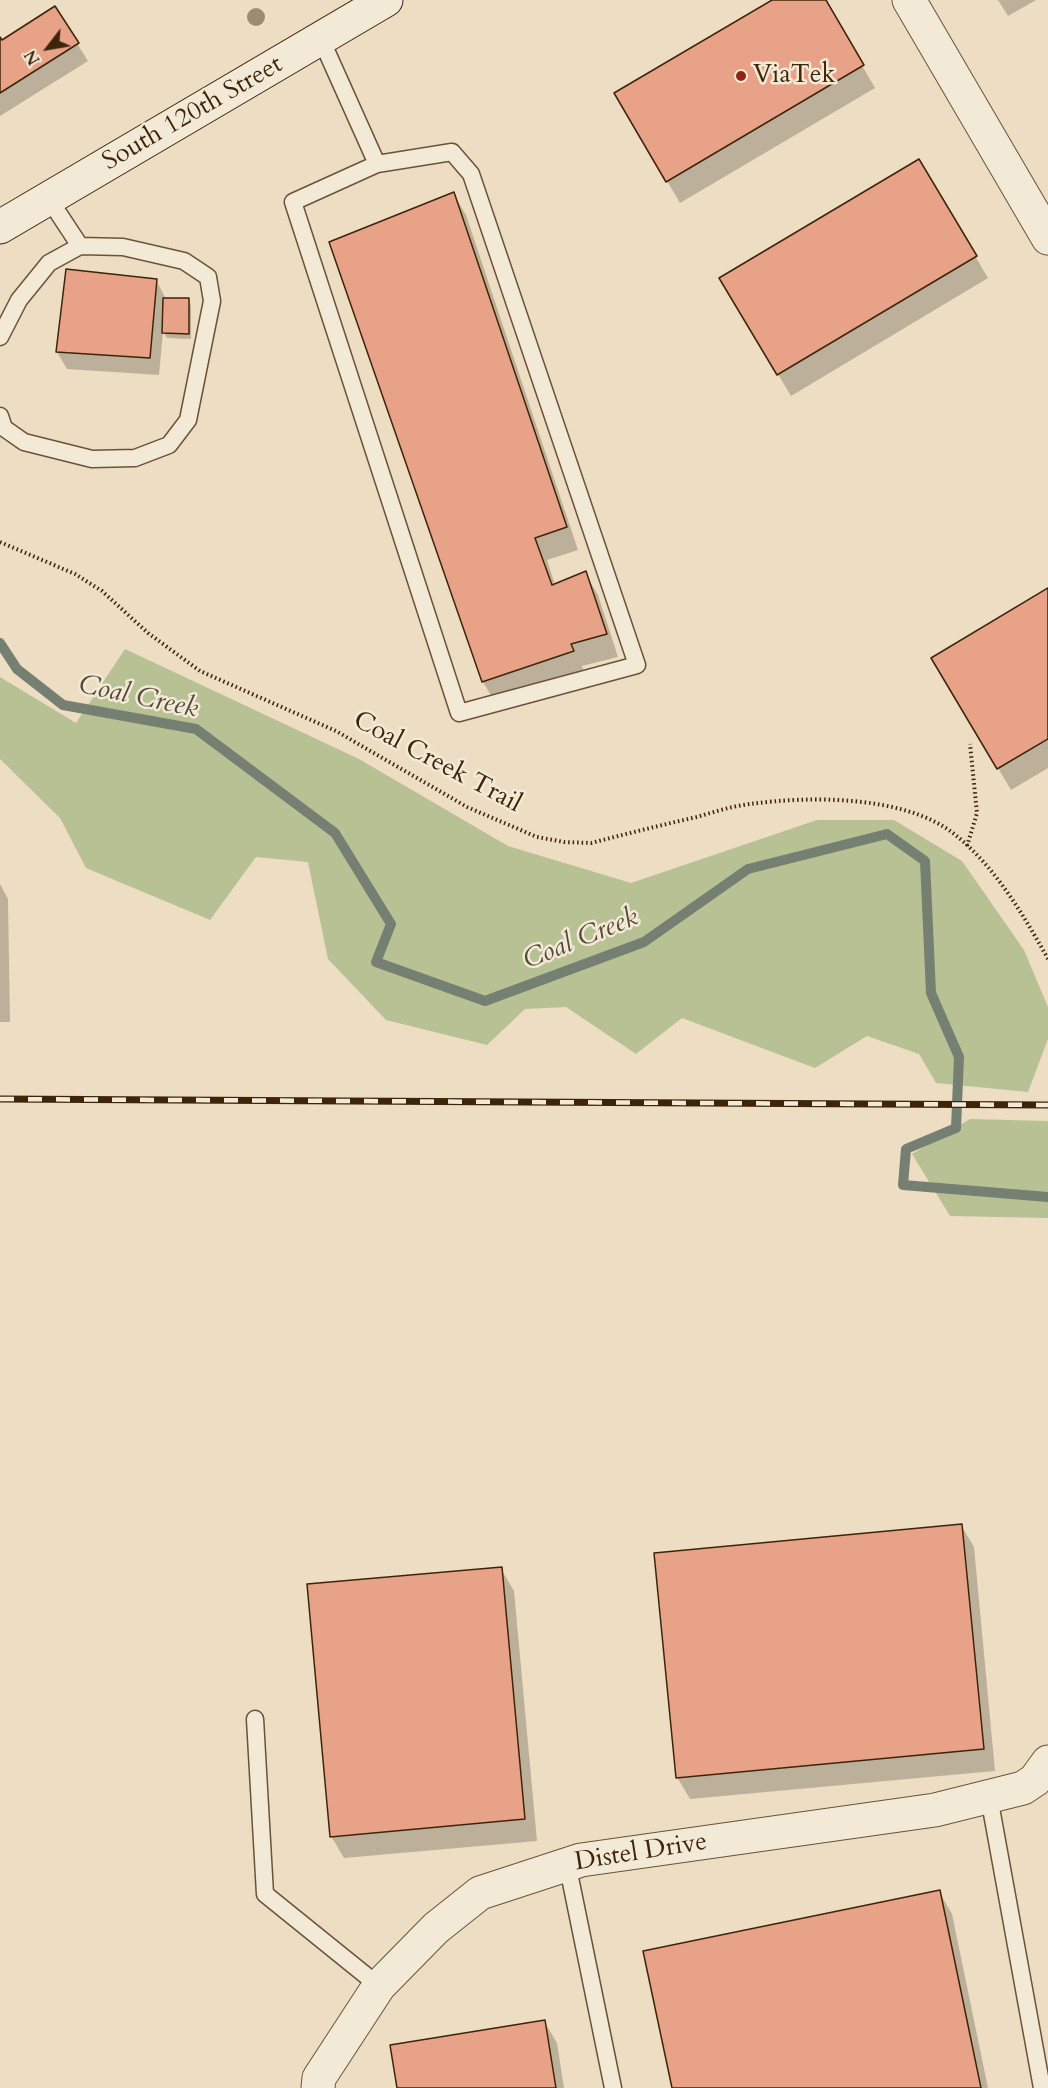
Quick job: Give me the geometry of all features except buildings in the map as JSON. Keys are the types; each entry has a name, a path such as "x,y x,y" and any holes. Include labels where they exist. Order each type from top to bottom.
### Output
{"street":[{"name":"South 120th Street","path":"1,226 386,0"},
{"path":"909,0 1048,238"},
{"name":"Distel Drive","path":"318,2088 319,2078 380,1986 436,1928 480,1893 567,1863 936,1810 1023,1788 1035,1780 1048,1762"}],"lane":[{"path":"321,39 377,164"},
{"path":"452,152 471,174 637,665 459,713 293,202 377,164 452,152"},
{"path":"49,199 80,246"},
{"path":"0,337 19,300 49,263 80,246 123,247 184,261 208,277 212,302 189,420 169,444 135,458 92,459 24,442 4,428 0,416"},
{"path":"255,1719 264,1894 380,1986"},
{"path":"989,1797 1042,2088"},
{"path":"567,1863 613,2088"}],"path":[{"name":"Coal Creek Trail","path":"0,542 75,574 102,591 148,633 200,671 336,731 467,807 537,837 564,842 591,843 748,804 798,800 849,802 911,810 951,832 967,846 1013,900 1048,959"},
{"path":"967,846 977,813 970,744"}],"green space":[{"path":"125,649 359,759 508,846 631,883 817,820 894,820 962,861 1024,950 1048,1007 1048,1039 1028,1092 936,1083 919,1054 867,1036 815,1068 682,1018 636,1054 566,1007 525,1009 487,1045 386,1020 328,959 308,862 256,857 210,920 86,868 60,818 0,759 0,677 76,723"},
{"path":"970,1119 1048,1121 1048,1218 950,1216 912,1154"}],"waterway":[{"name":"Coal Creek","path":"0,643 17,669 63,705 196,729 335,833 391,924 376,962 485,1001 644,942 748,869 887,834 925,861 931,993 959,1057 956,1128 906,1149 903,1185 1048,1197"}],"railway":[{"path":"0,1099 1048,1105"}],"place":[{"name":"ViaTek","path":"741,76"}]}
